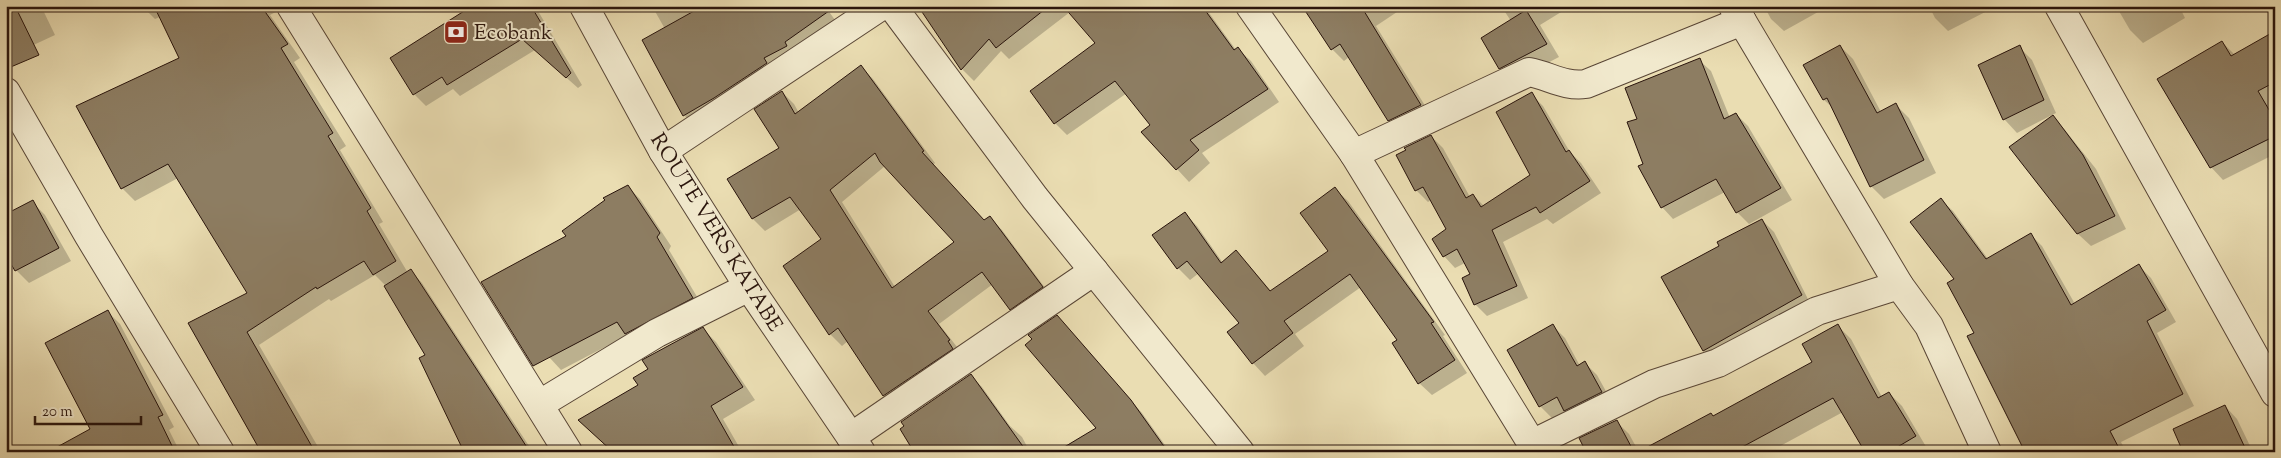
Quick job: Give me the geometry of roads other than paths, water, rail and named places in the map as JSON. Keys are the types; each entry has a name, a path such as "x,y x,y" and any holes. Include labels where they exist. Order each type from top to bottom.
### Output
{"street":[{"path":"291,6 540,404 568,452"},
{"name":"ROUTE VERS KATABE","path":"584,6 663,151 749,287 856,444"},
{"path":"663,151 881,6"},
{"path":"892,6 1035,198 1240,452"},
{"path":"1250,6 1354,154 1535,448 1654,384 1718,362 1818,311 1899,285"},
{"path":"2059,6 2275,393"},
{"path":"1354,154 1529,72 1542,74 1573,86 1586,84 1737,14 1899,285 1929,326 1987,452"},
{"path":"6,92 89,236 220,452"},
{"path":"856,444 1094,271"},
{"path":"540,404 657,333 749,287"}],"place":[{"name":"Ecobank","path":"456,32"}]}
